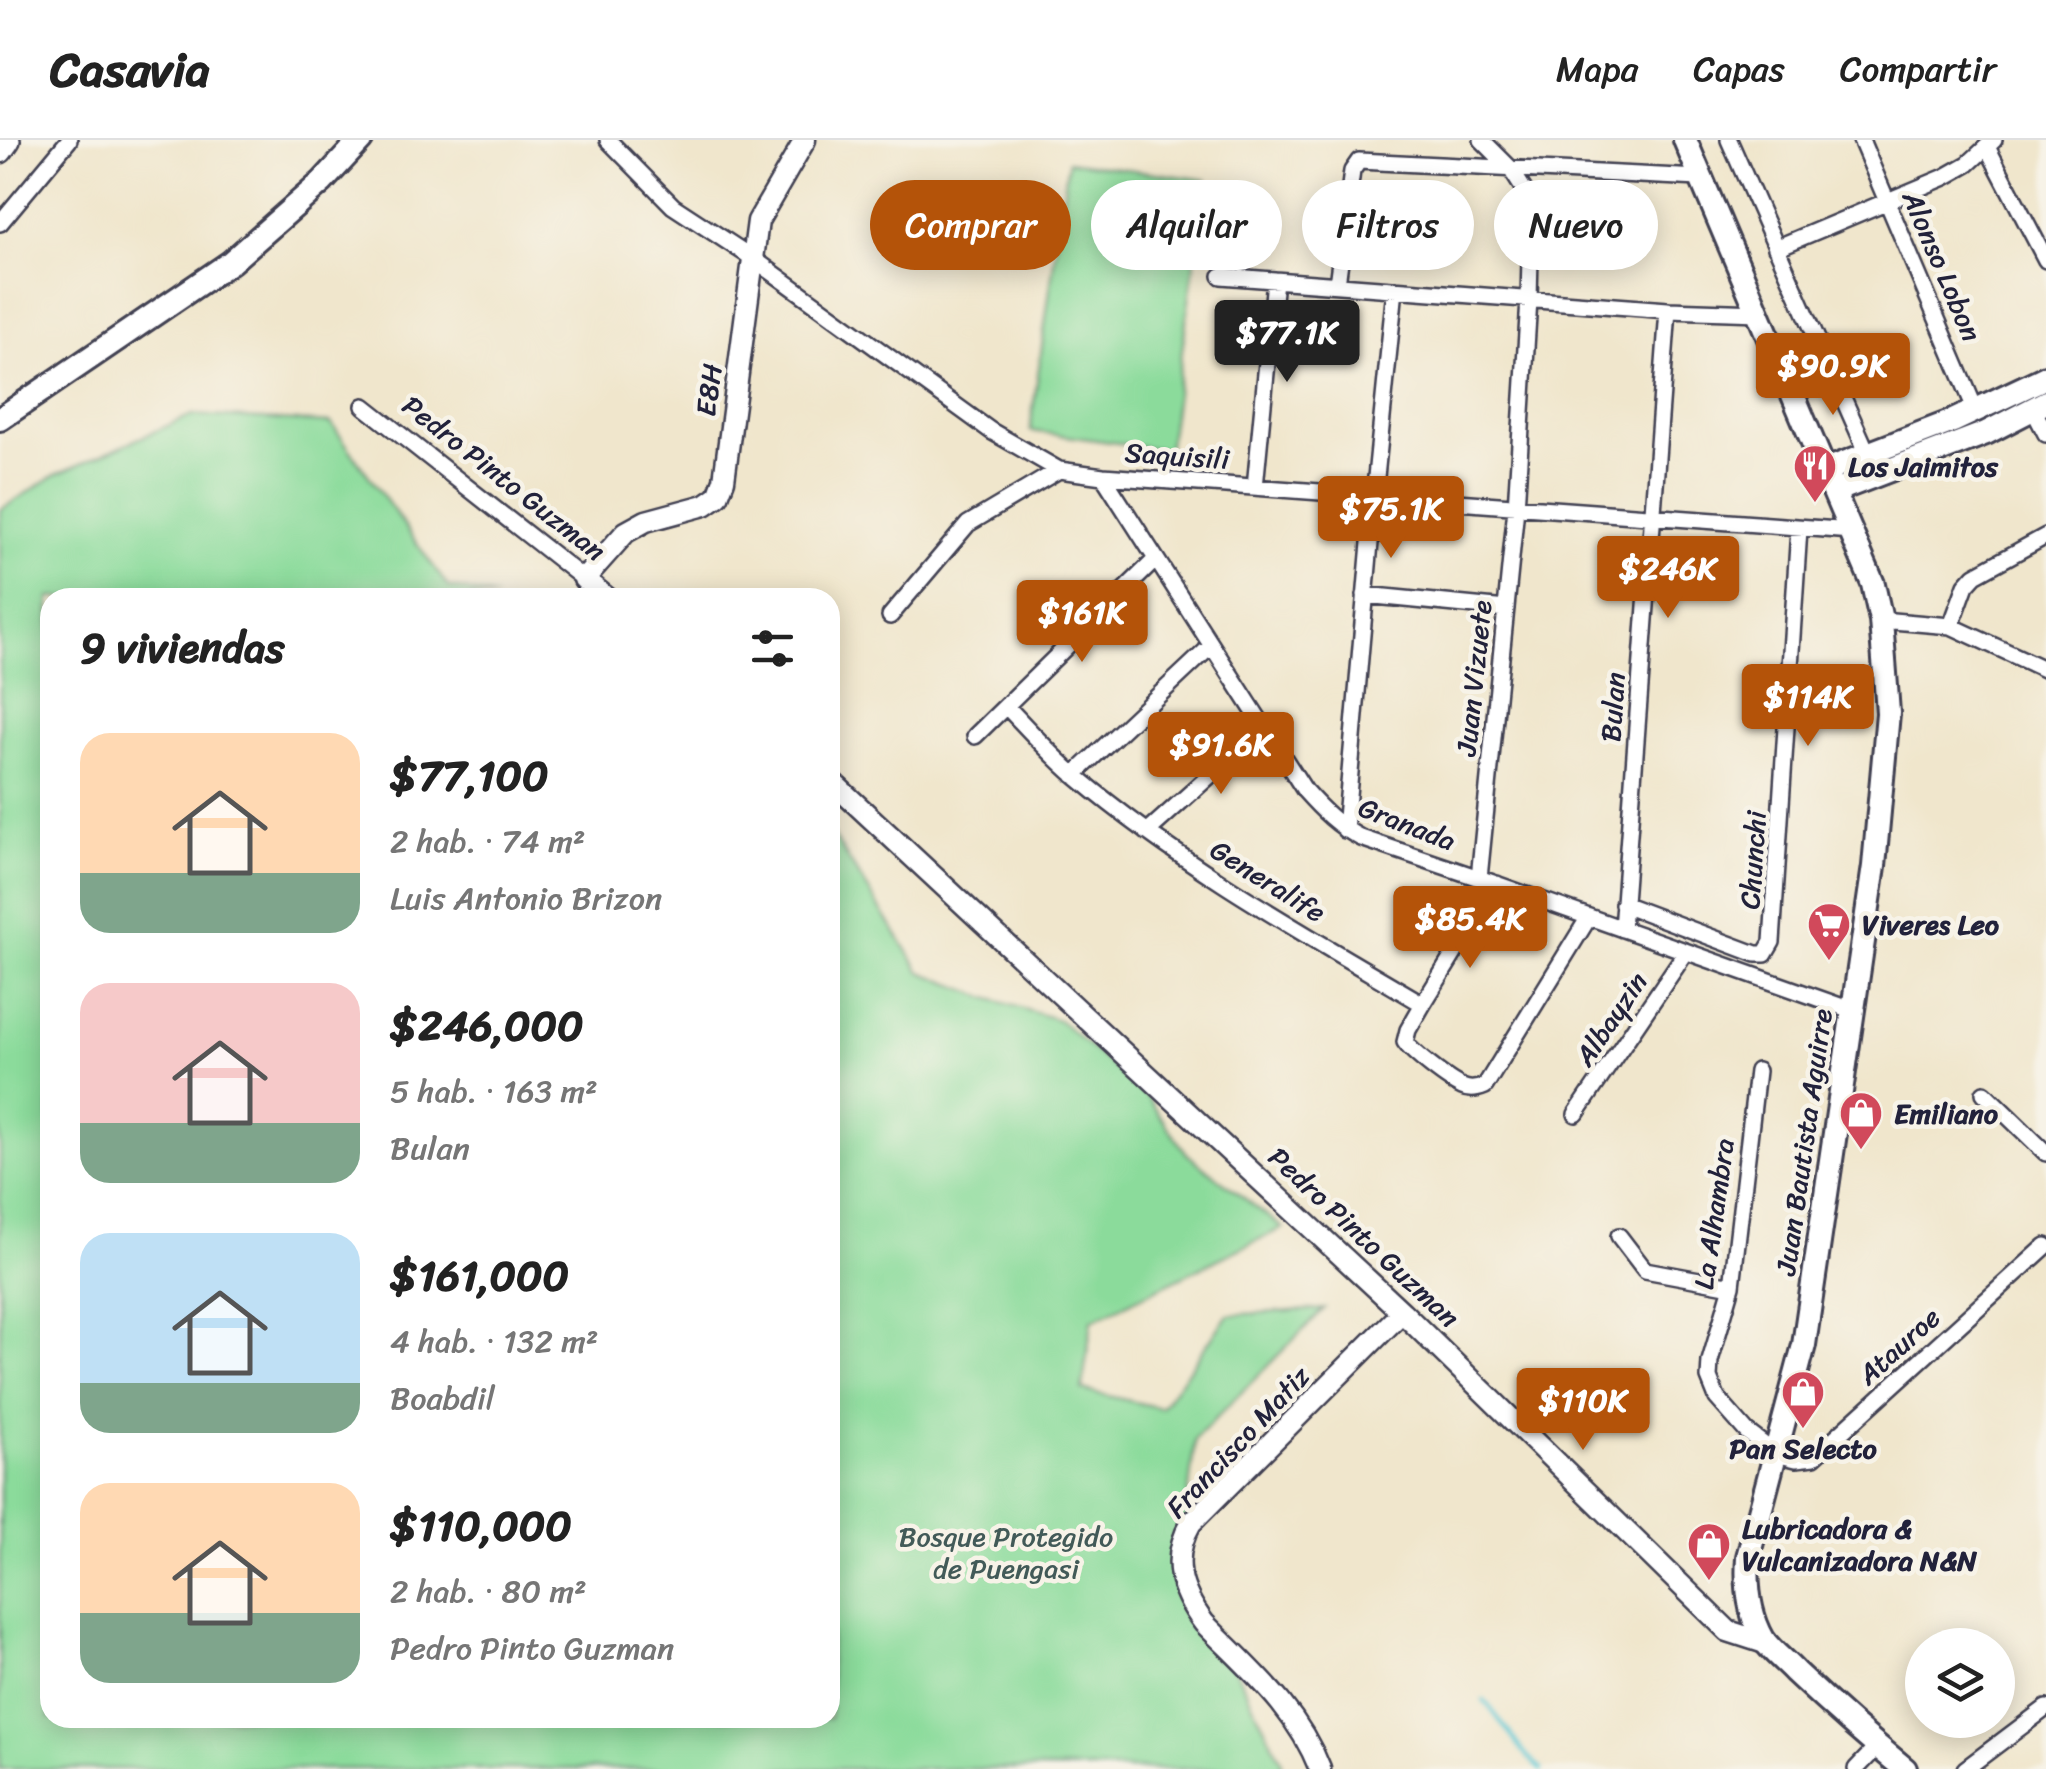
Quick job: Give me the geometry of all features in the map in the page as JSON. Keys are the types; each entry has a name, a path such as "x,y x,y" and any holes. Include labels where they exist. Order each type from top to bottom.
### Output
{"highway":[{"path":"0,150 7,140"}],"main road":[{"path":"0,418 231,262 322,182 361,140"},
{"name":"Juan Bautista Aguirre","path":"1685,140 1874,584 1881,620 1888,713 1874,866 1804,1345 1748,1556 1746,1578 1752,1616 1765,1643"},
{"path":"1830,481 1873,464 2046,377"},
{"path":"1873,464 1986,432 2040,406"},
{"name":"Pedro Pinto Guzman","path":"1765,1643 1905,1769"}],"street":[{"path":"0,222 69,140"},
{"name":"Saquisili","path":"608,140 673,206 754,259 991,431 1059,470 1852,531"},
{"name":"E8H","path":"584,578 626,532 646,521 705,505 718,496 724,480 758,220 804,140"},
{"name":"Juan Vizuete","path":"1479,878 1516,508 1531,213 1524,190 1510,168 1482,140"},
{"path":"1729,140 1873,464"},
{"name":"Alonso Lobon","path":"1861,140 1976,411"},
{"path":"1776,248 1945,177 1968,164 1990,144 2046,260"},
{"path":"1337,284 1352,172 1359,161 1700,178"},
{"path":"1221,276 1668,310 1760,313"},
{"path":"1255,487 1275,280"},
{"path":"1345,830 1395,289"},
{"name":"Bulan","path":"1622,929 1668,310"},
{"name":"Pedro Pinto Guzman","path":"364,406 595,588"},
{"path":"2040,406 2046,434"},
{"path":"890,616 968,524 1059,470"},
{"name":"Granada","path":"1103,476 1305,791 1345,830 1854,1011"},
{"name":"Chunchi","path":"1623,904 1756,954 1765,954 1772,942 1800,529"},
{"path":"1950,626 1966,585 1976,575 2046,536"},
{"path":"975,736 1156,560"},
{"path":"1365,596 1506,609"},
{"path":"1881,620 1950,626 2046,670"},
{"path":"1074,775 1211,646"},
{"name":"Generalife","path":"1007,707 1074,775 1147,832 1220,884 1423,1004"},
{"path":"1147,832 1264,728"},
{"name":"Pedro Pinto Guzman","path":"840,789 1402,1312 1728,1631 1765,1643"},
{"path":"1497,884 1423,1004 1405,1042 1411,1051 1462,1087 1475,1090 1486,1086 1589,917"},
{"name":"Albayzin","path":"1576,1114 1686,952"},
{"name":"La Alhambra","path":"1758,1071 1732,1286 1710,1360 1709,1378 1717,1398 1748,1432 1776,1454"},
{"path":"1984,1093 2046,1153"},
{"path":"1619,1236 1644,1270 1732,1286"},
{"name":"Atauroe","path":"1776,1454 1796,1459 1814,1457 2046,1246"},
{"name":"Francisco Matiz","path":"1320,1769 1288,1708 1192,1607 1178,1576 1178,1562 1191,1523 1402,1312"},
{"path":"1964,1769 2046,1708"},
{"path":"1856,1769 1878,1746"}],"green space":[{"path":"1068,161 1206,180 1091,180 1091,270 1193,270 1168,450 1030,431 1053,270 1071,270 1071,180 1065,180"},
{"name":"Bosque Protegido de Puengasi","path":"192,415 331,423 448,587 453,588 40,588 40,1728 840,1728 840,846 921,972 1059,1020 1147,1097 1187,1154 1283,1228 1092,1320 1082,1390 1161,1408 1228,1315 1324,1309 1195,1439 1179,1572 1230,1659 1282,1762 1280,1769 0,1769 0,510 55,475"}],"waterway":[{"path":"1484,1700 1541,1769"}],"place":[{"name":"Los Jaimitos","path":"1815,504"},
{"name":"Viveres Leo","path":"1829,962"},
{"name":"Emiliano","path":"1861,1151"},
{"name":"Pan Selecto","path":"1803,1430"},
{"name":"Lubricadora & Vulcanizadora N&N","path":"1709,1582"}]}
